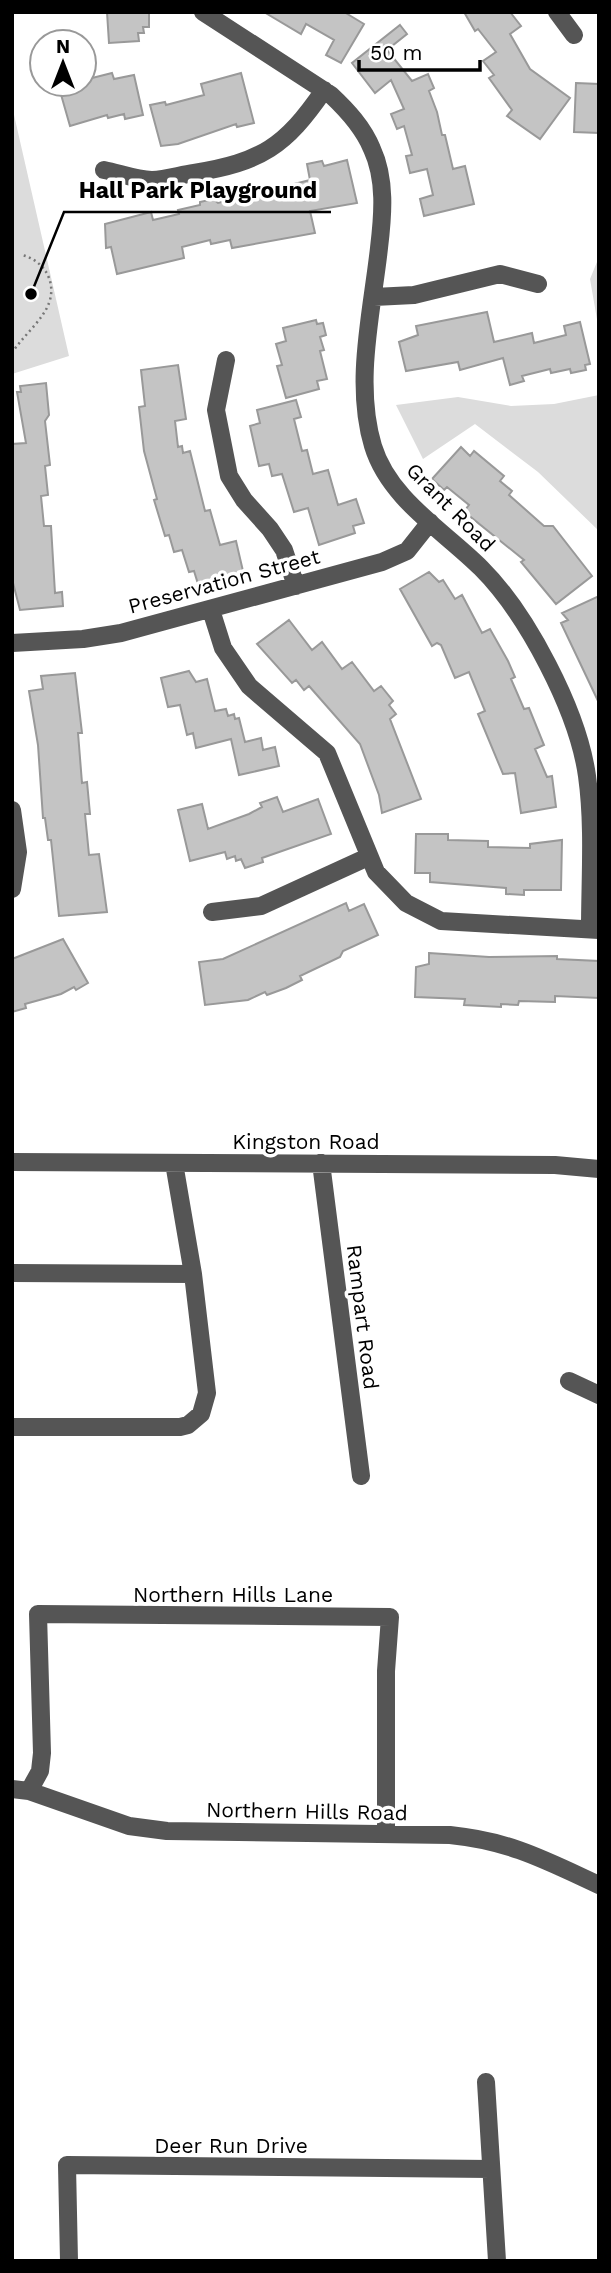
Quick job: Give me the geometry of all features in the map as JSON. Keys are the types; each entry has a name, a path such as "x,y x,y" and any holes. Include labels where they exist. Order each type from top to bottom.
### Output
{"street":[{"name":"Grant Road","path":"203,12 324,90 347,110 362,131 376,159 383,205 363,401 374,449 394,485 512,601 537,642 575,730 590,799 594,930"},
{"path":"557,12 574,35"},
{"path":"104,170 151,180 236,166 261,155 286,137 304,120 324,90"},
{"path":"374,298 414,295 500,274 538,284"},
{"path":"226,359 216,410 229,476 244,500 270,529 284,550 296,586"},
{"name":"Preservation Street","path":"12,643 83,639 211,610 396,558 416,542 430,522"},
{"path":"211,610 223,648 249,686 327,753 368,857 376,872 405,903 440,921 594,930"},
{"path":"12,810 19,852 12,889"},
{"path":"212,912 261,906 368,857"},
{"name":"Kingston Road","path":"12,1162 555,1165 599,1169"},
{"path":"12,1427 180,1427 194,1421 206,1405 207,1393 193,1274 174,1163"},
{"name":"Rampart Road","path":"321,1163 360,1476"},
{"path":"12,1273 193,1274"},
{"path":"569,1381 599,1395"},
{"name":"Northern Hills Lane","path":"21,1790 40,1771 42,1753 38,1614 390,1617 386,1671 386,1834"},
{"name":"Northern Hills Road","path":"21,1790 147,1829 204,1833 450,1835 507,1844 599,1885"},
{"path":"486,2082 497,2261"},
{"name":"Deer Run Drive","path":"69,2261 67,2165 491,2169"}],"path":[{"path":"12,353 49,303 51,288 43,266 32,257 22,255"}],"shaded area":[{"path":"12,106 69,356 12,374"},
{"path":"599,257 599,331 590,279"},
{"path":"599,395 599,531 538,472 475,424 423,459 396,405 458,397 511,406 554,404"}],"building":[{"path":"107,12 149,12 149,27 143,27 144,33 138,33 139,41 109,43"},
{"path":"264,12 344,12 364,24 341,63 326,55 334,40 306,24 301,34"},
{"path":"464,12 510,12 521,26 510,34 530,69 570,98 540,139 507,116 512,110 489,78 494,75 483,61 496,52 478,29 475,31"},
{"path":"400,25 407,34 387,50 412,81 428,74 434,88 429,91 442,135 445,135 453,169 465,166 474,204 424,216 420,199 433,195 427,169 410,173 406,156 412,155 404,126 397,129 391,114 404,109 391,80 375,93 352,63"},
{"path":"112,73 114,79 134,75 143,115 125,119 124,114 108,118 107,115 70,126 62,98 98,98 98,76"},
{"path":"241,73 254,123 237,127 236,124 178,144 161,146 150,105 165,102 166,105 204,95 201,84"},
{"path":"576,83 599,84 599,133 574,132"},
{"path":"347,160 357,203 310,211 315,233 232,248 230,240 211,244 210,240 182,247 184,258 117,274 111,247 106,248 105,224 151,212 153,220 179,214 178,210 213,199 218,203 265,195 278,191 278,188 310,180 307,164 322,161 324,166"},
{"path":"487,312 494,342 532,333 534,343 566,335 564,326 580,322 590,364 585,365 586,370 571,373 570,369 551,373 550,369 522,376 524,381 510,385 503,358 460,370 458,362 406,371 399,342 418,335 416,326"},
{"path":"316,320 317,324 323,323 326,335 320,337 324,350 320,351 327,379 317,381 319,389 286,398 277,366 282,365 276,344 286,341 283,328"},
{"path":"178,365 186,419 175,421 178,447 182,446 183,453 190,451 205,511 210,510 220,545 236,541 243,571 198,584 194,571 189,572 182,550 174,552 169,535 165,536 144,451 139,407 145,406 141,370"},
{"path":"46,383 49,415 45,421 50,465 45,466 48,495 41,496 44,526 51,526 55,593 62,592 63,606 20,610 12,579 12,444 26,443 17,392 21,392 20,386"},
{"path":"296,400 301,417 294,419 302,451 307,450 313,474 328,470 338,505 356,499 364,523 353,526 355,533 319,545 308,508 294,512 282,474 272,476 269,464 259,466 250,426 260,423 257,410"},
{"path":"461,447 470,456 474,451 504,476 500,481 512,491 509,495 544,526 553,526 592,576 556,604 521,562 524,560 467,514 465,510 469,505 447,487 444,490 432,479"},
{"path":"429,572 439,582 443,580 455,599 462,595 482,633 490,629 508,661 515,677 511,679 524,709 529,708 544,745 535,749 547,777 552,776 556,807 521,813 515,773 503,774 478,714 485,711 469,672 455,678 441,645 437,643 432,646 400,589"},
{"path":"599,596 599,703 561,623 568,620 562,613"},
{"path":"289,620 312,650 322,642 342,669 352,662 374,691 381,686 393,701 389,705 396,714 390,719 421,799 382,813 379,795 360,744 309,686 304,690 296,680 292,683 257,644"},
{"path":"189,671 196,682 207,679 215,711 226,709 228,716 234,714 235,719 239,718 245,742 261,738 263,750 275,747 279,766 239,775 231,739 196,748 193,733 187,735 180,705 168,707 161,678"},
{"path":"75,673 82,733 78,733 82,783 87,782 90,814 85,814 89,855 99,854 107,912 59,916 51,840 48,840 43,818 38,745 29,691 43,689 41,676"},
{"path":"277,797 283,812 318,799 331,834 262,858 263,862 245,868 241,859 236,861 235,856 227,859 225,852 190,861 178,810 202,804 208,829 249,814 262,807 260,803"},
{"path":"416,834 448,834 448,840 488,841 488,847 530,848 530,844 562,840 561,890 524,890 524,895 506,894 506,888 430,882 430,873 415,873"},
{"path":"346,903 349,911 364,904 378,935 343,951 340,957 300,976 302,980 286,988 267,995 265,992 248,1000 205,1005 199,962 223,959"},
{"path":"63,939 88,983 76,990 74,987 61,994 25,1004 26,1008 12,1012 12,959"},
{"path":"429,953 489,957 557,956 557,959 599,961 599,998 555,996 555,1002 519,1001 518,1005 501,1004 501,1007 464,1005 465,999 415,997 416,967 429,964"}],"place":[{"name":"Hall Park Playground","path":"31,294"}]}
